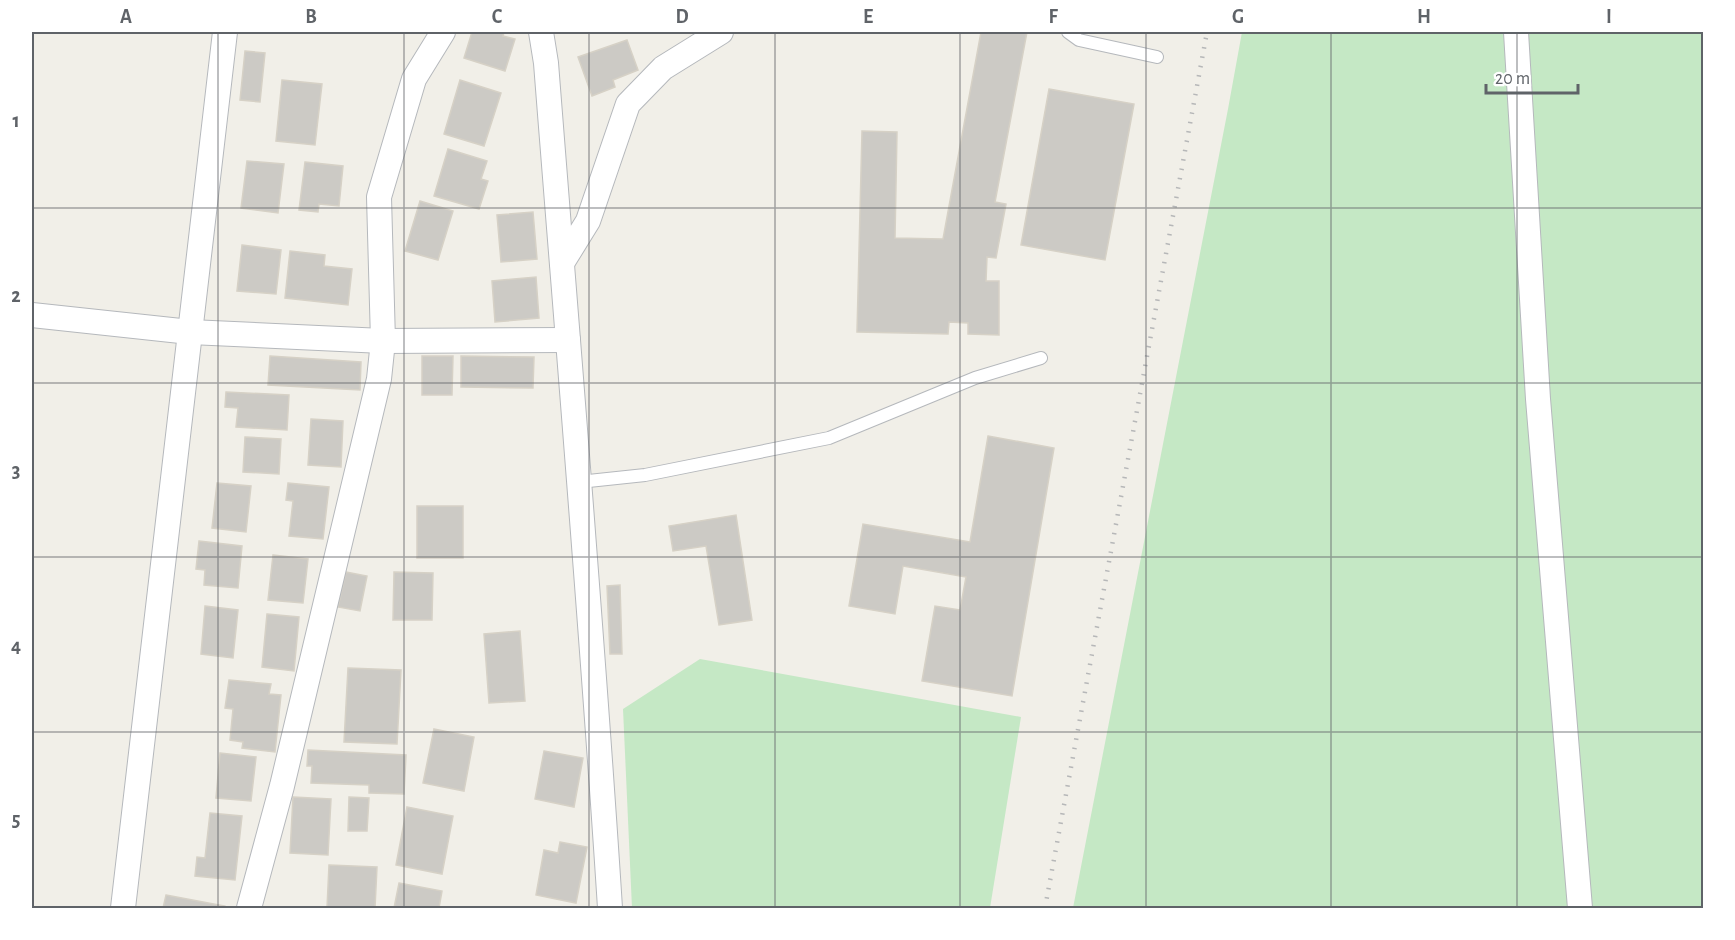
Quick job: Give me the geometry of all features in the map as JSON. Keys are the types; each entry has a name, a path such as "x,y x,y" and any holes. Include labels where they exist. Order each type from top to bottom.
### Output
{"street":[{"path":"123,909 225,32"},
{"path":"249,909 282,786 378,379 382,341 379,197 414,79 443,32"},
{"path":"541,32 546,63 598,719 609,909"},
{"path":"562,263 588,221 628,105 663,68 721,32"},
{"path":"1516,32 1538,399 1580,909"},
{"path":"32,315 190,332 382,341 568,340"}],"lane":[{"path":"1068,32 1079,40 1157,57"},
{"path":"579,482 645,475 829,438 975,378 1041,358"}],"green space":[{"path":"1242,32 1703,32 1703,908 1073,908"},
{"path":"700,659 1021,717 990,908 632,908 623,709"}],"building":[{"path":"472,32 504,32 503,36 515,39 505,71 464,58"},
{"path":"981,32 1027,32 995,202 1006,204 996,258 987,257 986,281 999,281 999,335 968,334 968,323 949,322 948,334 857,332 862,131 897,132 895,238 943,239"},
{"path":"627,40 638,70 613,80 615,87 592,96 578,57"},
{"path":"245,51 265,53 260,102 240,100"},
{"path":"282,80 322,84 315,145 276,141"},
{"path":"460,80 501,93 484,146 444,134"},
{"path":"1049,89 1134,104 1105,260 1021,245"},
{"path":"448,149 487,161 481,179 488,181 479,209 434,196"},
{"path":"247,161 284,164 278,213 241,208"},
{"path":"305,162 343,166 339,206 319,204 318,212 299,210"},
{"path":"420,201 453,211 438,260 405,251"},
{"path":"533,212 537,259 501,262 497,215"},
{"path":"242,245 281,250 276,294 237,291"},
{"path":"290,251 325,255 324,266 352,269 348,305 285,298"},
{"path":"536,277 539,318 495,322 492,281"},
{"path":"270,356 361,362 360,390 268,385"},
{"path":"422,356 453,356 452,395 422,395"},
{"path":"461,356 534,357 533,388 461,387"},
{"path":"226,392 289,395 287,430 236,427 238,408 225,407"},
{"path":"311,419 343,421 341,467 308,465"},
{"path":"988,436 1054,448 1012,696 922,681 935,606 960,610 966,577 903,566 895,614 849,606 863,524 970,542"},
{"path":"245,437 281,439 279,474 243,472"},
{"path":"217,483 251,486 246,532 212,528"},
{"path":"288,483 329,487 323,539 289,536 293,501 286,500"},
{"path":"417,506 463,506 463,558 417,558"},
{"path":"736,515 752,620 719,625 706,546 673,551 669,526"},
{"path":"199,541 242,546 238,588 204,585 205,570 196,569"},
{"path":"273,555 308,559 303,603 268,600"},
{"path":"346,572 367,576 360,611 338,607"},
{"path":"394,572 433,573 432,620 393,620"},
{"path":"620,585 622,654 610,654 607,586"},
{"path":"205,606 238,610 233,658 201,654"},
{"path":"267,614 299,617 294,671 262,667"},
{"path":"520,631 525,701 489,703 484,634"},
{"path":"348,668 401,670 397,744 344,742"},
{"path":"229,680 271,684 269,694 281,695 275,752 242,748 243,742 230,740 233,709 225,708"},
{"path":"434,729 474,737 464,791 423,783"},
{"path":"308,750 406,755 404,794 369,793 369,785 311,783 312,766 307,766"},
{"path":"544,751 583,758 574,807 535,799"},
{"path":"220,753 256,757 251,801 216,798"},
{"path":"293,797 331,799 328,855 290,853"},
{"path":"349,797 369,798 367,831 348,831"},
{"path":"407,807 453,816 442,874 396,865"},
{"path":"210,813 242,816 235,880 195,876 197,857 205,858"},
{"path":"560,842 587,847 576,903 536,895 544,850 558,853"},
{"path":"329,865 377,867 375,908 327,908"},
{"path":"399,883 442,891 439,908 394,908"},
{"path":"166,895 225,906 225,908 163,908"}],"railway":[{"path":"1045,908 1207,32"}]}
